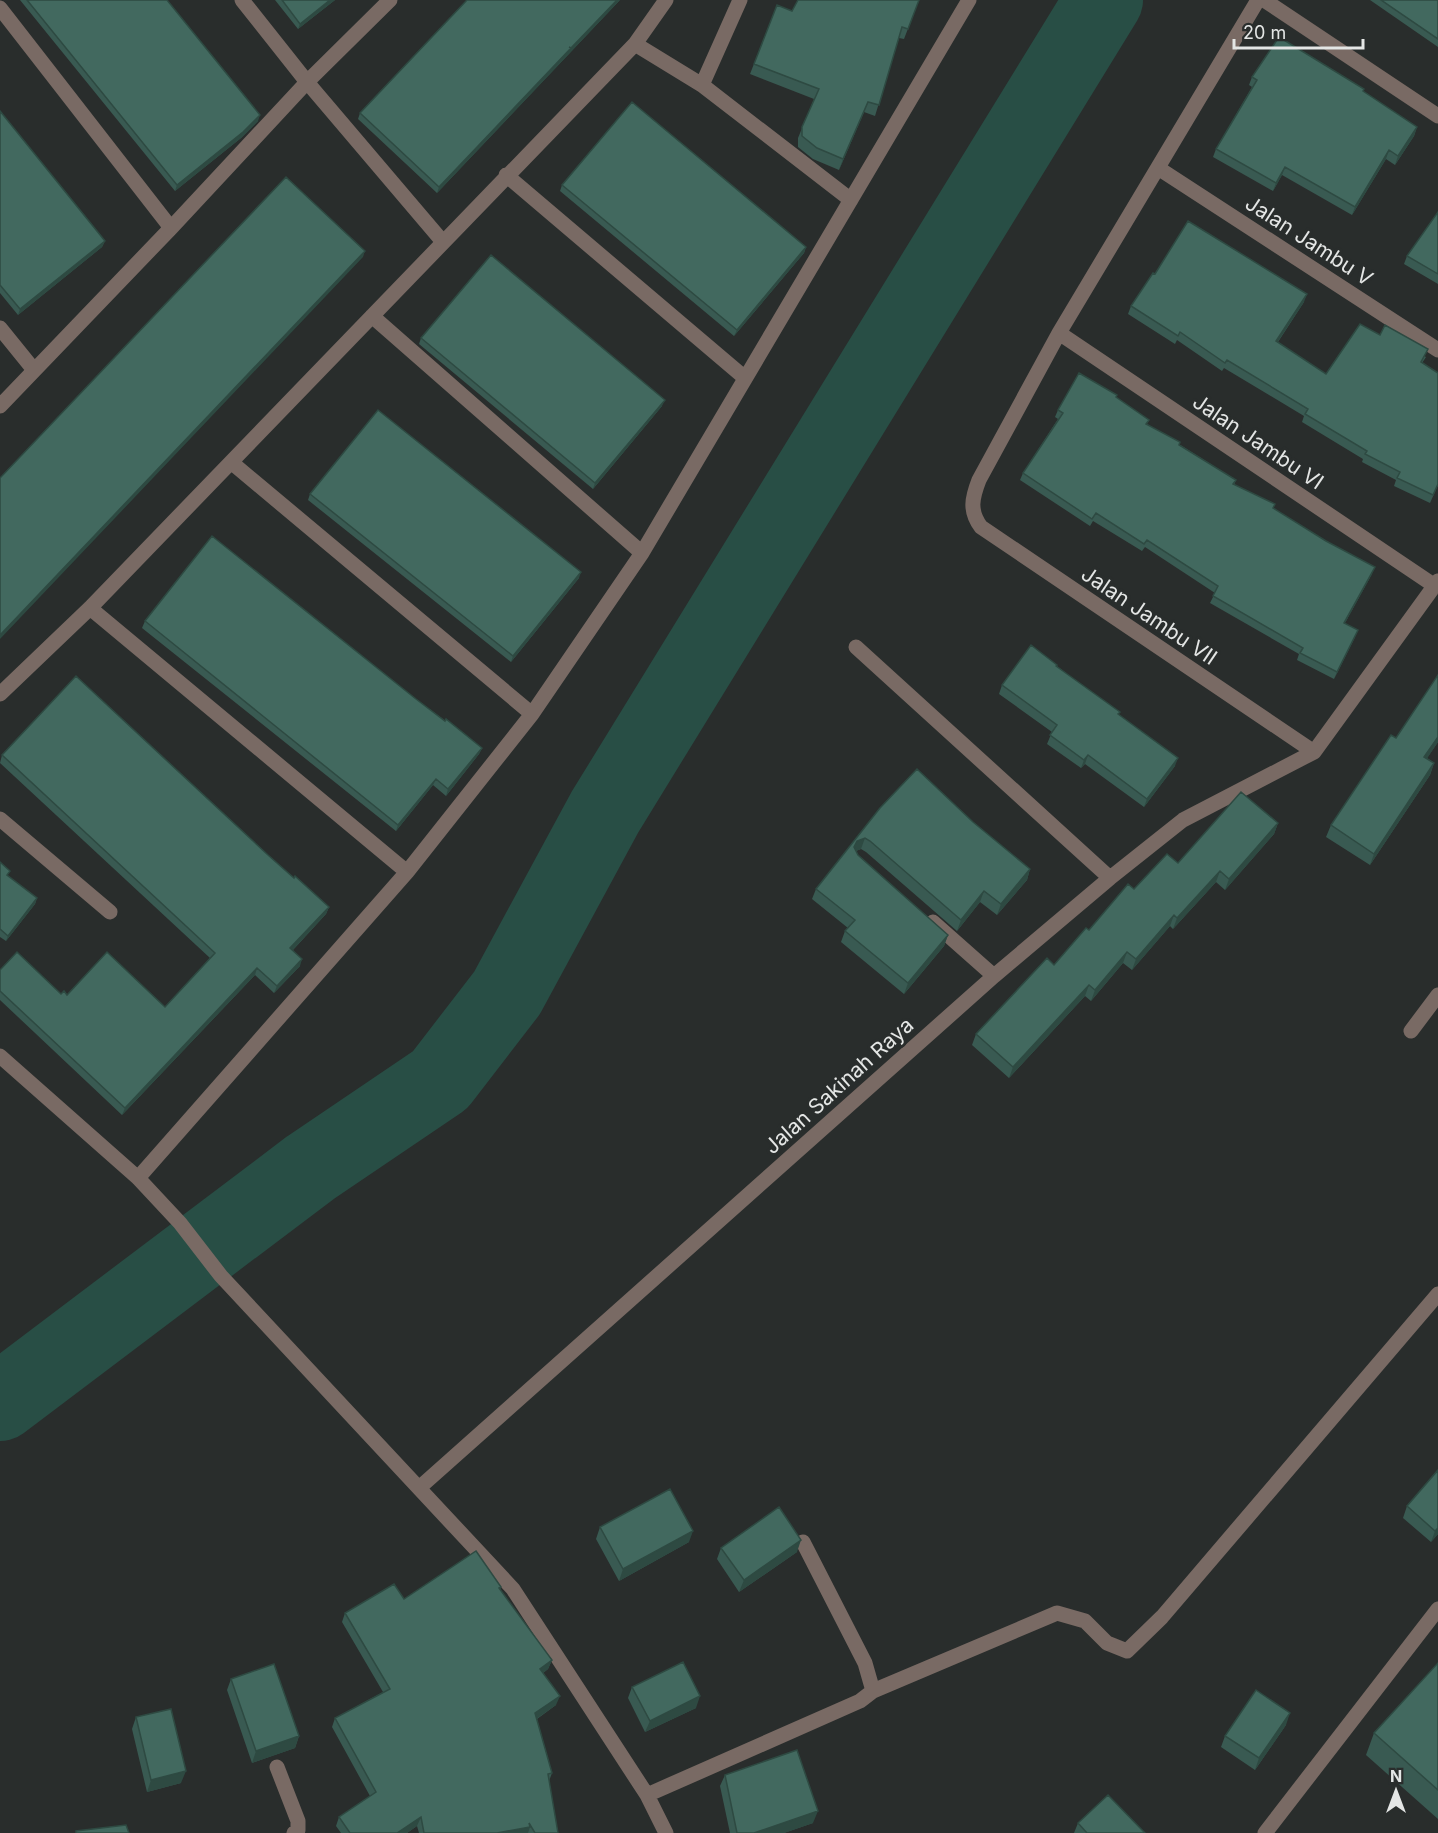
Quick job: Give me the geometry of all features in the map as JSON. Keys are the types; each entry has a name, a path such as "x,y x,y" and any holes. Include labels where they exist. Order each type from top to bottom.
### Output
{"street":[{"path":"242,0 307,82 443,242"},
{"path":"0,406 307,82 390,0"},
{"path":"0,694 90,608 635,44 666,0"},
{"path":"702,85 740,0"},
{"path":"138,1178 407,872 532,714 642,554 969,0"},
{"path":"1059,333 1258,0"},
{"path":"1264,0 1438,116"},
{"path":"0,8 171,228"},
{"path":"635,44 702,85 850,200"},
{"name":"Jalan Jambu V","path":"1158,168 1438,350"},
{"path":"506,175 745,378"},
{"path":"372,316 642,554"},
{"path":"0,328 34,370"},
{"name":"Jalan Jambu VII","path":"1059,333 979,480 972,507 974,517 981,527 1314,752"},
{"name":"Jalan Jambu VI","path":"1059,333 1436,583"},
{"path":"231,462 532,714"},
{"path":"1314,752 1436,583"},
{"path":"90,608 407,872"},
{"path":"856,647 1110,878"},
{"name":"Jalan Sakinah Raya","path":"419,1488 994,976 1110,878 1183,820 1314,752"},
{"path":"0,819 110,912"},
{"path":"923,913 994,976"},
{"path":"1411,1031 1438,995"},
{"path":"0,1056 138,1178 180,1223 221,1276 513,1589 647,1795 666,1833"},
{"path":"647,1795 860,1701 873,1691 1057,1613 1085,1621 1107,1643 1127,1651 1162,1617 1438,1294"},
{"path":"804,1542 865,1663 873,1691"},
{"path":"1265,1833 1438,1610"},
{"path":"277,1767 298,1821 298,1830 294,1833"}],"building":[{"path":"27,0 167,0 260,115 243,132 177,185"},
{"path":"282,0 330,0 300,24"},
{"path":"467,0 617,0 439,187 360,113"},
{"path":"798,0 919,0 908,29 902,27 879,105 868,102 843,159 817,148 802,136 802,127 819,89 754,64 777,5 792,11"},
{"path":"1381,0 1438,0 1438,39"},
{"path":"1279,37 1364,89 1363,91 1417,127 1398,156 1389,150 1355,207 1285,167 1276,183 1216,149 1257,80 1252,77"},
{"path":"632,102 806,247 737,330 562,185"},
{"path":"0,111 105,241 20,309 0,285"},
{"path":"286,177 365,251 0,635 0,478"},
{"path":"1438,212 1438,274 1407,256"},
{"path":"1188,221 1307,294 1276,341 1326,374 1360,324 1380,335 1385,325 1428,349 1421,362 1438,373 1438,484 1433,495 1397,478 1400,472 1365,454 1367,451 1305,414 1308,409 1227,360 1225,363 1180,332 1178,336 1131,306 1153,273 1155,274"},
{"path":"491,255 665,400 595,483 421,338"},
{"path":"1079,373 1117,395 1116,397 1149,420 1146,424 1180,442 1179,445 1236,480 1233,484 1275,504 1273,508 1326,541 1375,567 1344,623 1358,630 1337,672 1300,653 1303,648 1213,596 1218,586 1147,540 1144,544 1096,513 1092,519 1023,473 1063,413 1058,410"},
{"path":"378,410 581,572 513,656 310,494"},
{"path":"212,536 416,699 445,721 446,719 482,748 448,789 436,779 398,825 145,621"},
{"path":"1031,645 1178,758 1147,799 1088,755 1084,760 1050,735 1057,725 1002,685"},
{"path":"1438,675 1438,737 1424,757 1434,763 1374,854 1331,825 1391,735 1396,738"},
{"path":"76,676 268,855 329,907 290,948 302,959 277,986 257,968 125,1108 0,991 0,970 17,952 61,994 64,991 67,995 107,952 165,1007 215,953 2,755"},
{"path":"917,769 973,822 1030,869 1001,904 984,891 961,920 870,841 865,838 857,841 854,847 858,855 948,935 908,983 845,931 855,920 816,889 880,808"},
{"path":"1241,792 1278,823 1229,879 1220,871 1177,918 1174,915 1136,959 1127,952 1095,990 1089,985 1013,1067 976,1034 1047,958 1054,965 1086,928 1089,930 1128,884 1134,889 1167,854 1178,863"},
{"path":"0,862 10,871 7,875 37,898 8,936 0,929"},
{"path":"1438,1470 1438,1528 1435,1531 1407,1506"},
{"path":"670,1489 693,1531 623,1569 600,1527"},
{"path":"779,1507 801,1540 744,1580 721,1548"},
{"path":"476,1551 501,1587 499,1588 552,1660 540,1669 560,1696 535,1713 552,1773 548,1774 558,1833 535,1833 529,1823 530,1827 497,1833 424,1833 421,1817 397,1833 350,1833 339,1817 376,1792 335,1718 390,1689 345,1613 394,1584 404,1599"},
{"path":"683,1662 700,1696 650,1721 632,1687"},
{"path":"1438,1663 1438,1790 1374,1733"},
{"path":"274,1664 299,1736 256,1751 231,1679"},
{"path":"1256,1690 1290,1713 1259,1758 1225,1736"},
{"path":"171,1709 186,1771 151,1780 136,1717"},
{"path":"797,1750 818,1811 754,1833 737,1833 725,1775"},
{"path":"1108,1795 1145,1833 1087,1833 1078,1823"},
{"path":"126,1825 129,1833 76,1833 76,1831"}],"waterway":[{"path":"0,1402 310,1168 440,1080 507,993 605,812 1104,0"}]}
